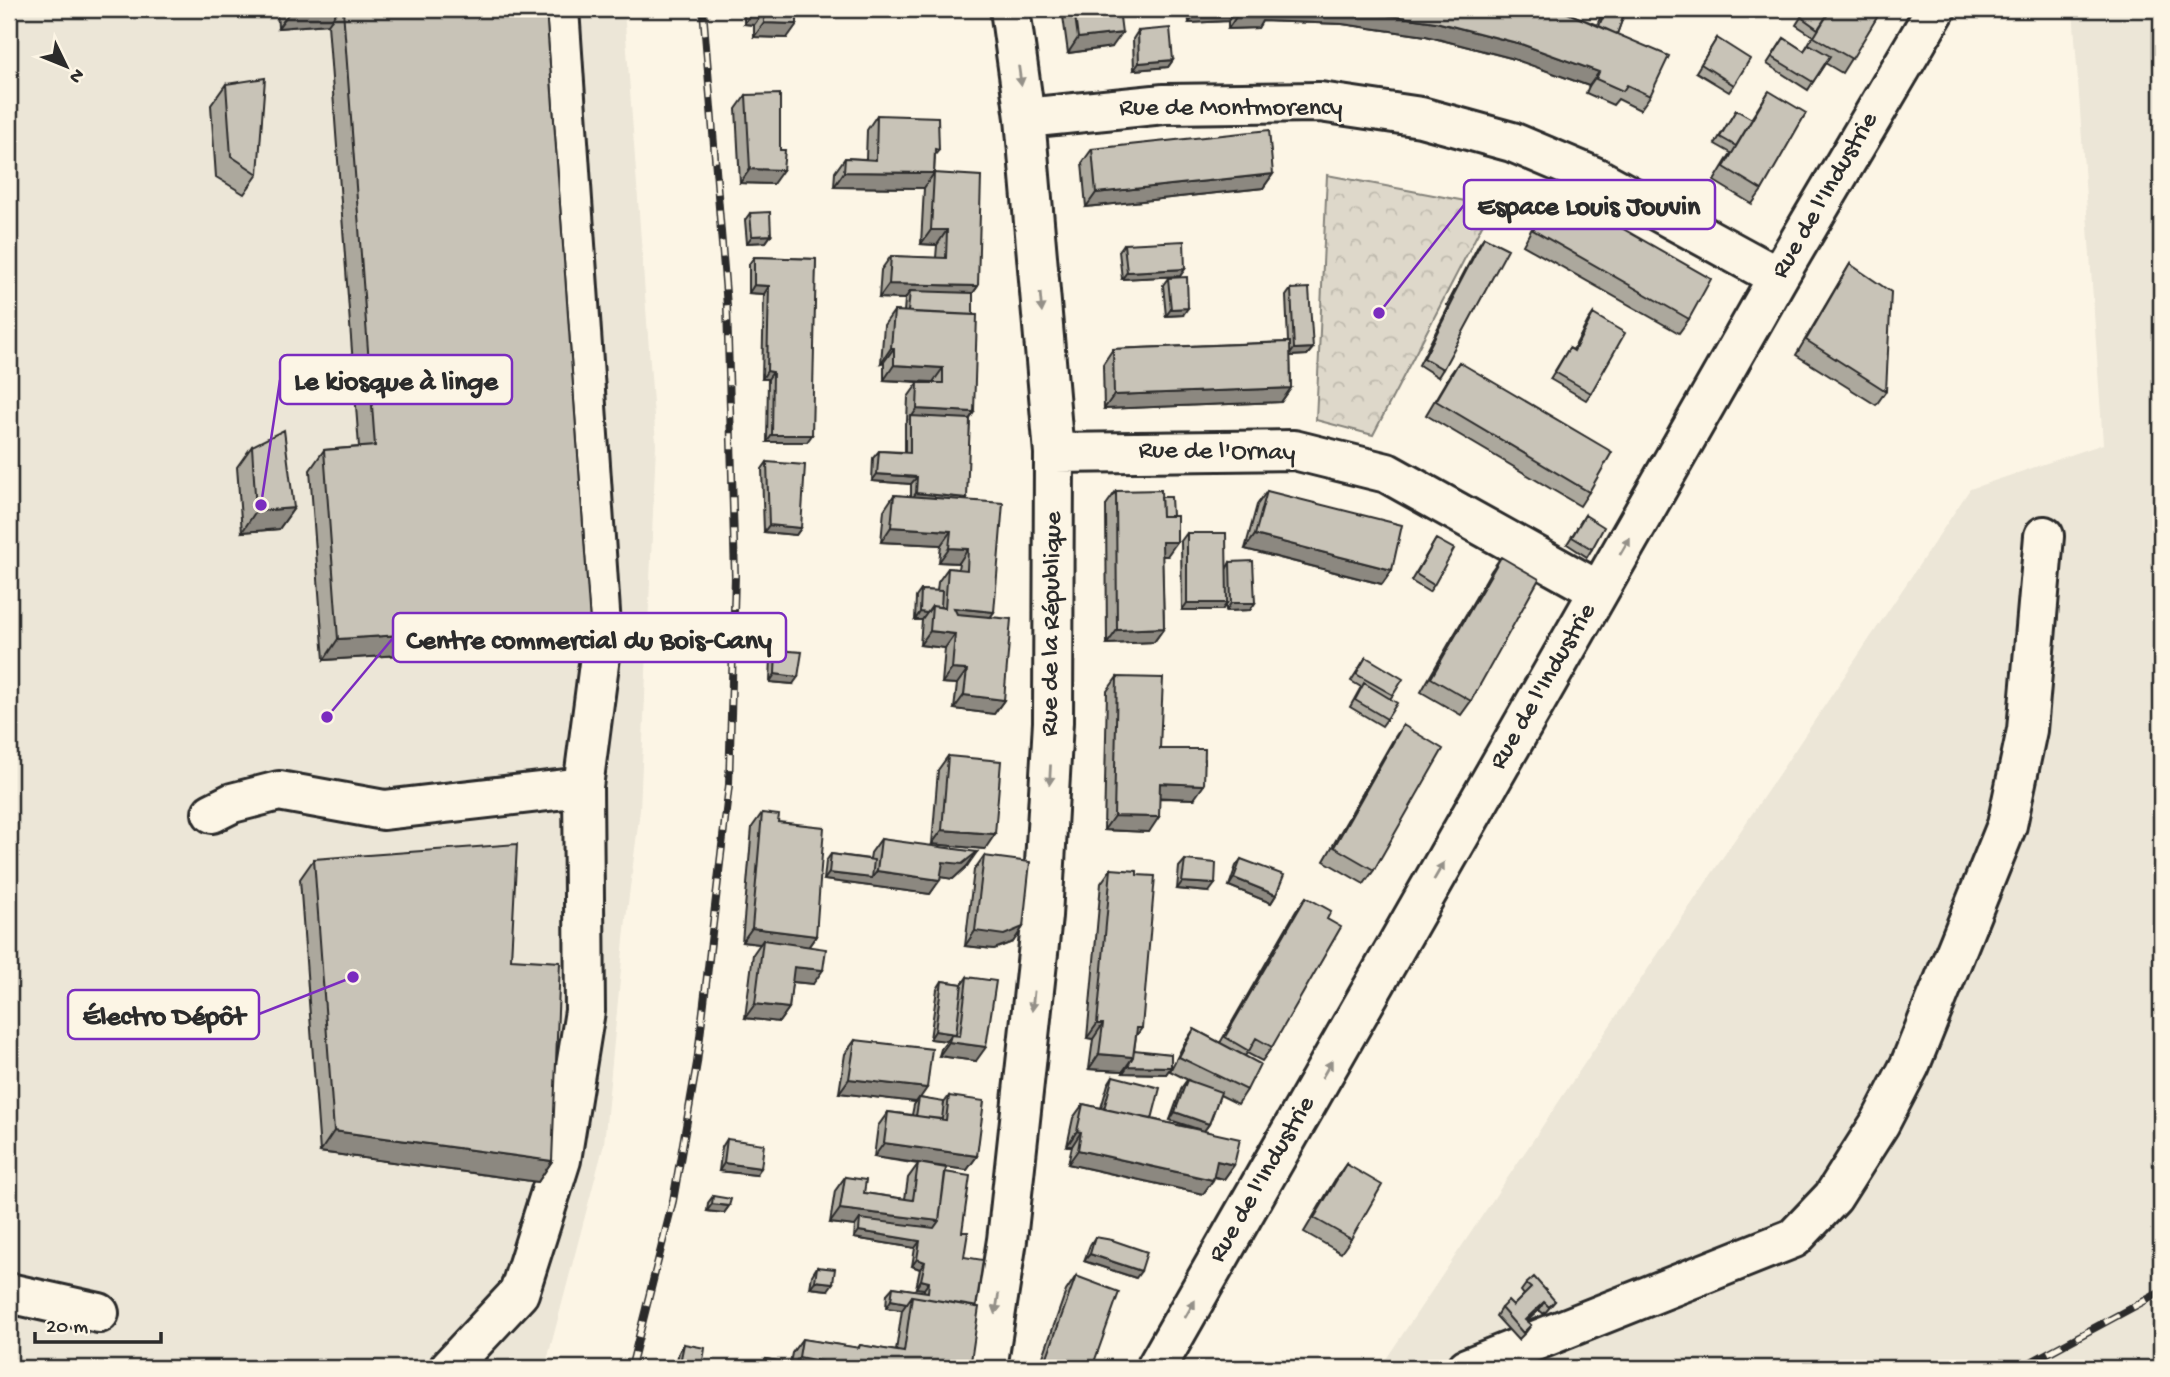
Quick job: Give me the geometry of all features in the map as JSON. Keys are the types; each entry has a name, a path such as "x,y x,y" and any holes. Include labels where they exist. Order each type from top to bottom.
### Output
{"street":[{"path":"449,1368 519,1293 561,1160 585,1011 583,787 601,641 559,9"},
{"name":"Rue de la République","path":"987,1368 1007,1240 1043,902 1053,722 1054,453 1025,118 1010,9"},
{"name":"Rue de l'Industrie","path":"1156,1368 1778,277 1936,9"},
{"name":"Rue de Montmorency","path":"1025,118 1164,104 1320,102 1421,117 1511,142 1595,177 1778,277"},
{"name":"Rue de l'Ornay","path":"1054,453 1294,450 1387,473 1599,591"},
{"path":"1467,1368 1794,1238 1833,1197 1881,1123 1910,1065 2007,825 2026,730 2044,536"},
{"path":"212,813 232,803 279,791 384,810 583,787"},
{"path":"9,1293 99,1313"}],"shaded area":[{"path":"9,9 624,9 656,444 640,810 626,919 604,1144 545,1368 9,1368"},
{"path":"2073,9 2161,9 2161,1368 1380,1368 1970,489 2103,444"}],"green space":[{"path":"1327,175 1492,206 1373,435 1316,420"}],"building":[{"path":"343,9 546,9 590,623 338,639 324,450 375,446"},
{"path":"754,9 797,9 797,24 764,23 764,11"},
{"path":"1074,9 1119,9 1122,33 1078,38"},
{"path":"1238,9 1268,9 1268,14 1238,14"},
{"path":"1318,9 1558,9 1669,56 1650,96 1627,85 1623,91 1596,79 1599,72 1521,44 1436,22 1352,10"},
{"path":"1606,9 1626,9 1617,34 1599,26"},
{"path":"1806,9 1831,9 1818,29 1801,17"},
{"path":"1831,9 1882,9 1852,59 1814,37"},
{"path":"1170,28 1173,60 1139,63 1138,31"},
{"path":"1717,38 1750,59 1734,85 1701,64"},
{"path":"1784,38 1804,51 1809,44 1830,56 1813,82 1772,57"},
{"path":"265,78 258,174 231,156 226,84"},
{"path":"1769,91 1806,113 1762,190 1724,167"},
{"path":"780,94 780,150 785,150 783,170 750,169 746,95"},
{"path":"1736,110 1752,119 1736,146 1720,137"},
{"path":"877,115 938,117 939,150 935,149 934,173 844,172 845,158 876,160"},
{"path":"1269,130 1273,174 1096,193 1092,149"},
{"path":"934,173 981,176 978,286 889,284 891,256 946,258 947,230 931,230"},
{"path":"1555,190 1711,279 1689,319 1533,230"},
{"path":"770,212 771,235 752,236 750,213"},
{"path":"1484,237 1508,249 1443,369 1424,358"},
{"path":"1184,241 1185,269 1127,272 1124,244"},
{"path":"754,257 816,259 812,435 772,435 773,372 767,371 769,286 754,285"},
{"path":"1850,264 1891,292 1886,391 1806,340"},
{"path":"1187,277 1188,308 1171,309 1168,278"},
{"path":"1309,288 1313,348 1294,349 1291,289"},
{"path":"910,291 973,293 973,315 908,312"},
{"path":"894,311 977,315 974,412 917,409 918,383 943,383 943,368 894,365 894,348 891,348"},
{"path":"1593,314 1625,333 1591,393 1555,372 1569,348 1574,351"},
{"path":"1290,342 1291,388 1114,395 1113,349"},
{"path":"1459,362 1612,452 1589,492 1436,401"},
{"path":"910,416 970,419 967,498 916,493 917,477 877,474 879,451 910,453"},
{"path":"284,430 294,508 256,511 252,446"},
{"path":"767,462 805,465 801,528 769,525"},
{"path":"1161,490 1162,516 1177,516 1177,542 1162,542 1164,628 1117,630 1116,491"},
{"path":"1267,491 1402,525 1392,570 1255,535"},
{"path":"894,495 1003,503 994,612 954,608 957,614 1011,619 1004,700 964,695 967,670 952,669 955,634 930,631 932,606 945,608 948,568 967,570 968,549 949,548 951,531 891,527"},
{"path":"1161,497 1171,497 1172,516 1162,516"},
{"path":"1585,515 1604,527 1592,549 1572,537"},
{"path":"1187,533 1226,533 1227,603 1187,603"},
{"path":"1436,539 1454,549 1434,585 1416,574"},
{"path":"1501,557 1539,579 1471,701 1431,678"},
{"path":"1253,561 1255,603 1231,603 1230,562"},
{"path":"921,590 942,591 941,607 932,606 927,613 920,612"},
{"path":"776,650 802,652 798,677 775,674"},
{"path":"1366,657 1403,679 1393,695 1356,674"},
{"path":"1117,677 1163,678 1160,749 1205,749 1204,785 1160,783 1159,817 1114,816"},
{"path":"1364,683 1397,703 1387,719 1355,700"},
{"path":"1403,725 1443,749 1374,870 1334,847"},
{"path":"948,756 1001,761 995,834 942,830"},
{"path":"762,813 779,815 778,822 824,827 816,936 752,928"},
{"path":"881,839 977,852 962,864 943,862 940,880 877,871"},
{"path":"517,844 511,959 560,962 552,1161 334,1131 314,859"},
{"path":"831,854 874,860 872,878 829,873"},
{"path":"984,856 1030,862 1023,927 1004,935 975,931"},
{"path":"1241,859 1284,875 1276,895 1234,878"},
{"path":"1185,860 1216,863 1215,884 1182,882"},
{"path":"1111,869 1137,871 1137,875 1155,876 1142,1028 1137,1028 1133,1057 1099,1054 1103,1024 1097,1024"},
{"path":"1306,897 1331,911 1327,919 1341,927 1272,1047 1256,1038 1249,1051 1225,1037"},
{"path":"763,940 826,949 823,970 794,967 789,1008 755,1004"},
{"path":"967,977 996,981 986,1047 949,1042 951,1035 960,1036"},
{"path":"942,981 962,984 956,1034 935,1031"},
{"path":"1194,1029 1260,1064 1247,1090 1179,1057"},
{"path":"855,1040 932,1049 927,1088 849,1079"},
{"path":"1134,1050 1171,1054 1171,1067 1128,1066"},
{"path":"1113,1076 1160,1088 1152,1119 1104,1109"},
{"path":"1187,1080 1221,1092 1209,1124 1175,1112"},
{"path":"949,1096 984,1101 977,1156 884,1143 888,1112 946,1120"},
{"path":"919,1098 944,1102 942,1119 916,1116"},
{"path":"1083,1104 1240,1139 1234,1165 1217,1161 1213,1180 1078,1150 1081,1132 1077,1131"},
{"path":"727,1139 764,1144 761,1168 724,1163"},
{"path":"918,1163 946,1168 939,1221 840,1209 845,1177 866,1180 864,1193 913,1200"},
{"path":"1346,1164 1382,1185 1351,1239 1314,1218"},
{"path":"945,1172 970,1176 962,1232 968,1232 964,1257 983,1260 976,1307 912,1296 907,1303 891,1300 893,1287 928,1292 929,1282 921,1280 925,1262 917,1259 920,1241 859,1231 860,1219 934,1228 939,1221"},
{"path":"713,1196 731,1199 729,1206 712,1204"},
{"path":"1095,1237 1147,1252 1141,1271 1090,1254"},
{"path":"817,1267 835,1269 833,1283 815,1281"},
{"path":"1076,1276 1119,1292 1092,1368 1043,1368"},
{"path":"1534,1277 1555,1301 1549,1307 1544,1302 1525,1320 1531,1325 1523,1333 1501,1308 1508,1301 1513,1306 1531,1288 1526,1284"},
{"path":"912,1296 979,1307 970,1368 856,1368 799,1357 802,1339 904,1352"},
{"path":"684,1344 705,1348 702,1368 679,1368"},
{"path":"766,1359 818,1368 765,1368"}],"railway":[{"path":"631,1368 673,1201 697,1063 729,785 735,576 727,306 703,9"},
{"path":"2020,1368 2161,1292"}],"place":[{"name":"Espace Louis Jouvin","path":"1379,313"},
{"name":"Le kiosque à linge","path":"261,505"},
{"name":"Centre commercial du Bois-Cany","path":"327,717"},
{"name":"Électro Dépôt","path":"353,977"}]}
